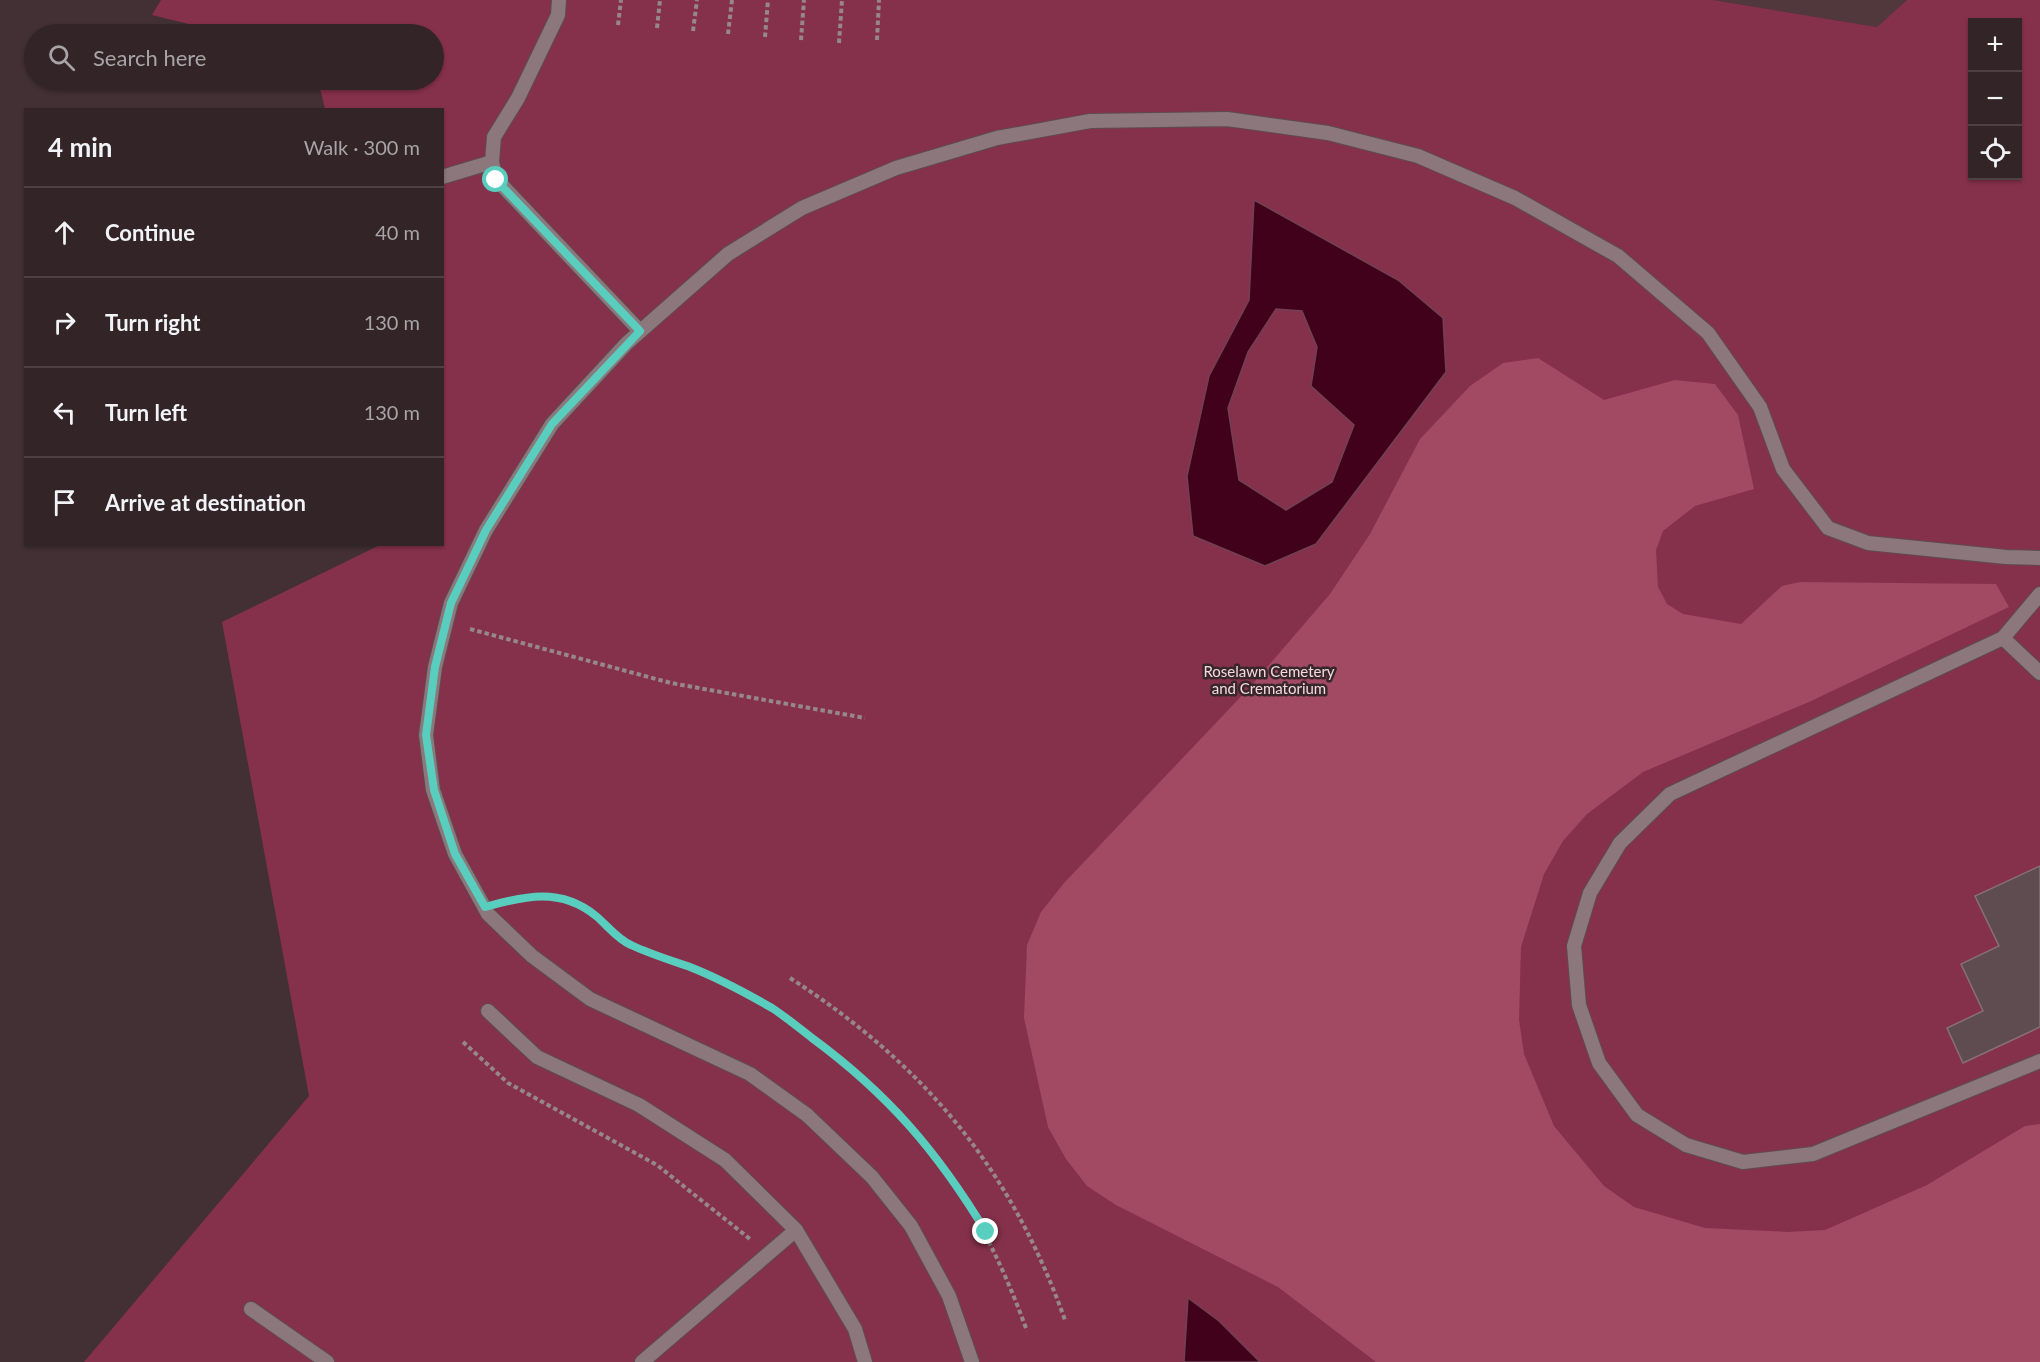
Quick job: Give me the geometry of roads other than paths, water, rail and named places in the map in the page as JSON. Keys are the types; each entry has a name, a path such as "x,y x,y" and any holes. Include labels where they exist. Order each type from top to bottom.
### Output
{"lane":[{"path":"559,0 558,15 518,98 494,137 492,162 496,180 640,331"},
{"path":"972,1362 949,1296 911,1226 872,1178 807,1115 750,1074 591,999 532,956 488,914 455,854 434,790 426,735 435,667 451,603 486,530 552,424 640,331 728,254 802,208 896,168 997,138 1090,121 1227,119 1328,133 1418,156 1515,198 1618,256 1708,333 1760,407 1783,469 1828,528 1868,543 1996,556 2040,558"},
{"path":"444,176 492,162"},
{"path":"2040,594 2003,638 1670,794 1620,843 1590,893 1574,946 1578,1005 1599,1063 1637,1114 1686,1145 1743,1162 1813,1154 2040,1061"},
{"path":"2003,638 2040,673"},
{"path":"488,1011 537,1057 639,1105 725,1160 796,1230 855,1329 866,1362"},
{"path":"642,1362 796,1230"},
{"path":"251,1309 327,1362"}],"park label":[{"name":"Roselawn Cemetery and Crematorium","path":"1269,680"}]}
